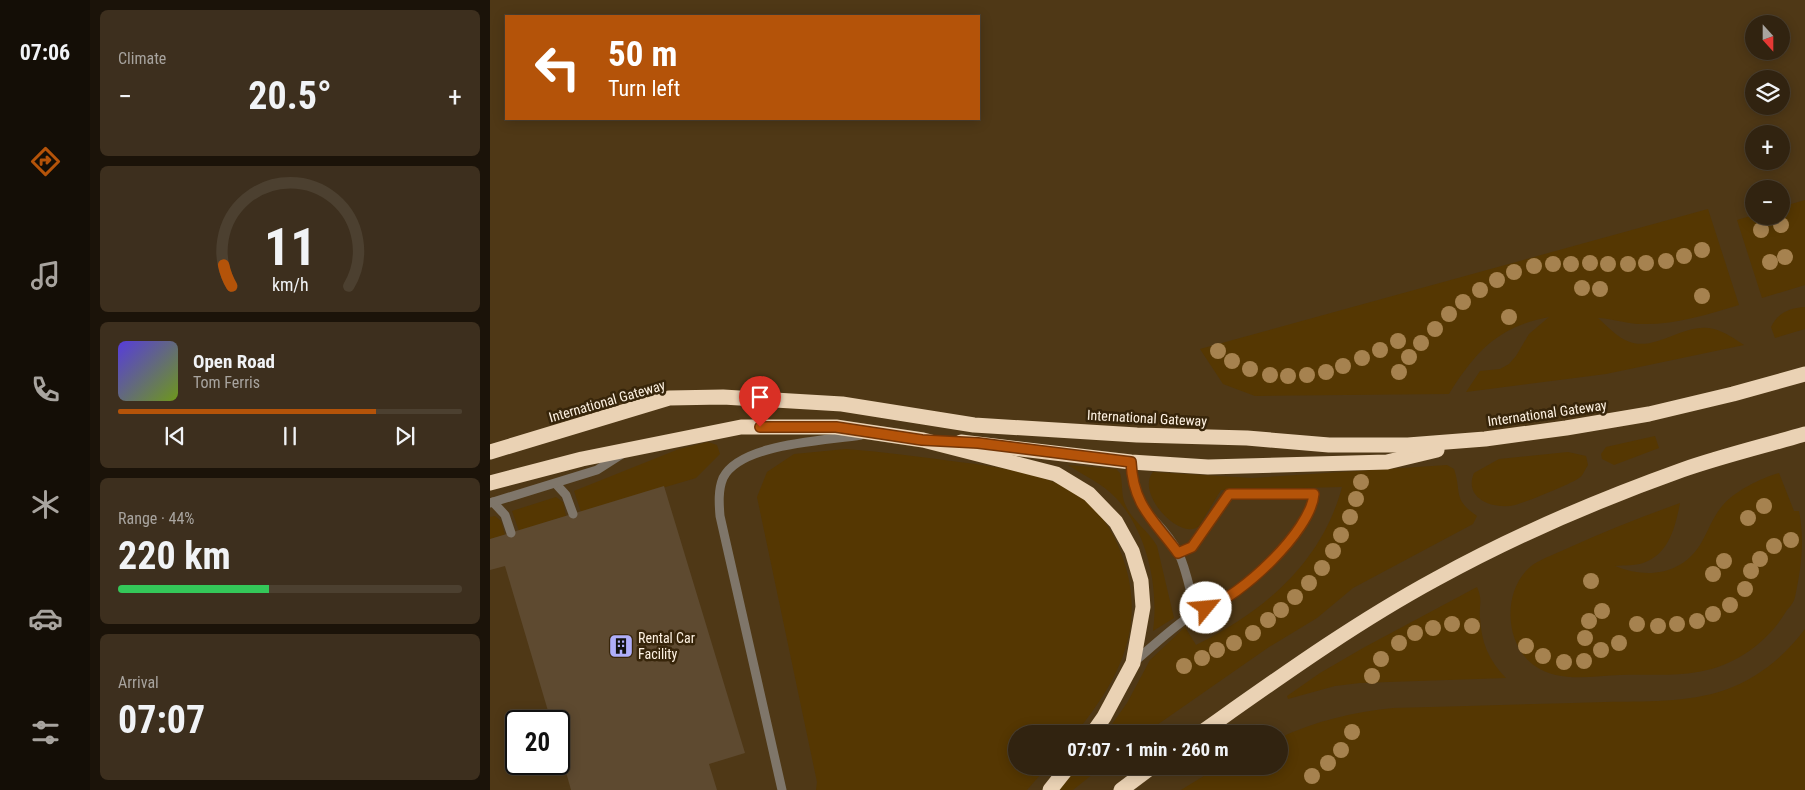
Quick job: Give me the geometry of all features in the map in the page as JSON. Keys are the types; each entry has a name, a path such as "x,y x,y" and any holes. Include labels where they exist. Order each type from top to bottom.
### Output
{"highway":[{"name":"International Gateway","path":"490,452 668,398 723,397 842,404 974,425 1137,435 1247,438 1328,445 1408,445 1485,439 1649,414 1805,374"},
{"path":"490,482 582,459 740,427 836,427 922,440 1056,474 1089,494 1116,522 1132,551 1141,580 1143,607 1133,663 1098,725"},
{"path":"1212,725 1300,663 1385,608 1495,549 1611,497 1683,470 1805,434"},
{"path":"922,440 978,443 1131,462 1208,467 1386,462 1485,439"},
{"path":"1050,790 1062,775"},
{"path":"1121,790 1141,775"}],"lane":[{"path":"782,790 720,516 719,498 723,478 734,465 757,453 876,433"},
{"path":"511,533 505,515 492,502 597,470 628,450"},
{"path":"1131,462 1132,483 1138,499 1147,515 1178,553 1196,612"},
{"path":"556,484 566,495 573,514"},
{"path":"1133,663 1196,612 1217,605 1232,595 1284,549 1306,520 1313,505 1314,494 1229,494 1192,547 1178,553"}],"shaded area":[{"path":"490,0 1805,0 1805,790 490,790"},
{"path":"1805,200 1805,285 1762,298 1737,220 1745,218 1745,225 1790,225 1790,204"},
{"path":"1708,209 1739,305 1702,316 1666,323 1635,324 1598,318 1621,338 1636,344 1658,341 1691,329 1703,328 1722,332 1744,345 1606,374 1466,392 1480,371 1500,369 1509,364 1529,334 1549,317 1516,327 1490,343 1469,365 1449,394 1255,396 1223,384 1200,349"},
{"path":"1805,307 1805,329 1775,338 1771,327 1777,318 1789,310"},
{"path":"1655,436 1659,448 1614,465 1602,459 1601,454 1606,447"},
{"path":"708,442 717,445 720,454 696,478 581,512 574,491 679,449"},
{"path":"846,449 984,465 1022,472 1047,479 1068,488 1092,507 1105,522 1115,539 1126,567 1131,593 1131,618 1127,642 1119,666 1093,711 1082,725 1008,725 1008,775 1040,775 1027,790 816,790 817,782 757,497 767,472 794,454"},
{"path":"1568,452 1586,456 1588,465 1583,474 1575,481 1538,497 1515,505 1498,506 1482,501 1473,490 1474,473 1499,459"},
{"path":"1068,465 1116,469 1120,473 1122,493 1128,510 1157,546 1174,618 1153,631 1154,596 1152,578 1143,543 1136,527 1127,512 1111,493"},
{"path":"1447,465 1454,469 1461,500 1477,516 1473,524 1353,588 1317,618 1269,647 1157,725 1111,725 1127,703 1150,660 1185,627 1196,645 1245,617 1287,582 1320,539 1333,514 1342,487 1221,490 1199,526 1191,529 1181,527 1162,513 1150,492 1149,481 1153,472 1252,478"},
{"path":"1779,473 1794,511 1799,511 1802,544 1799,576 1794,601 1780,621 1753,648 1720,666 1697,672 1675,674 1565,677 1544,671 1525,657 1512,631 1510,616 1516,587 1523,574 1534,564 1596,536 1680,503 1673,531 1665,547 1659,553 1643,563 1615,566 1627,570 1651,573 1673,568 1683,563 1692,555 1700,545 1716,514 1728,500 1764,478"},
{"path":"556,497 563,502 566,516 519,531 512,511"},
{"path":"495,516 501,521 505,535 490,539 490,517"},
{"path":"1477,587 1484,643 1495,665 1506,678 1360,683 1335,686 1288,699 1287,696 1320,673"},
{"path":"1805,629 1805,790 1181,790 1205,775 1288,775 1288,734 1335,718 1393,708 1666,700 1696,697 1725,690 1759,673 1770,666"},
{"path":"1070,775 1092,775 1073,790 1057,790"}],"building":[{"name":"Rental Car Facility","path":"664,486 745,753 709,764 717,790 571,790 567,775 570,775 570,710 548,710 505,566 490,570 490,539"}],"place":[{"name":"Rental Car Facility","path":"621,646"}],"route":[{"path":"760,427 836,427 922,440 978,443 1131,462 1132,483 1138,499 1147,515 1178,553 1192,547 1229,494 1314,494 1313,505 1306,520 1284,549 1232,595 1217,605 1206,608"}]}
